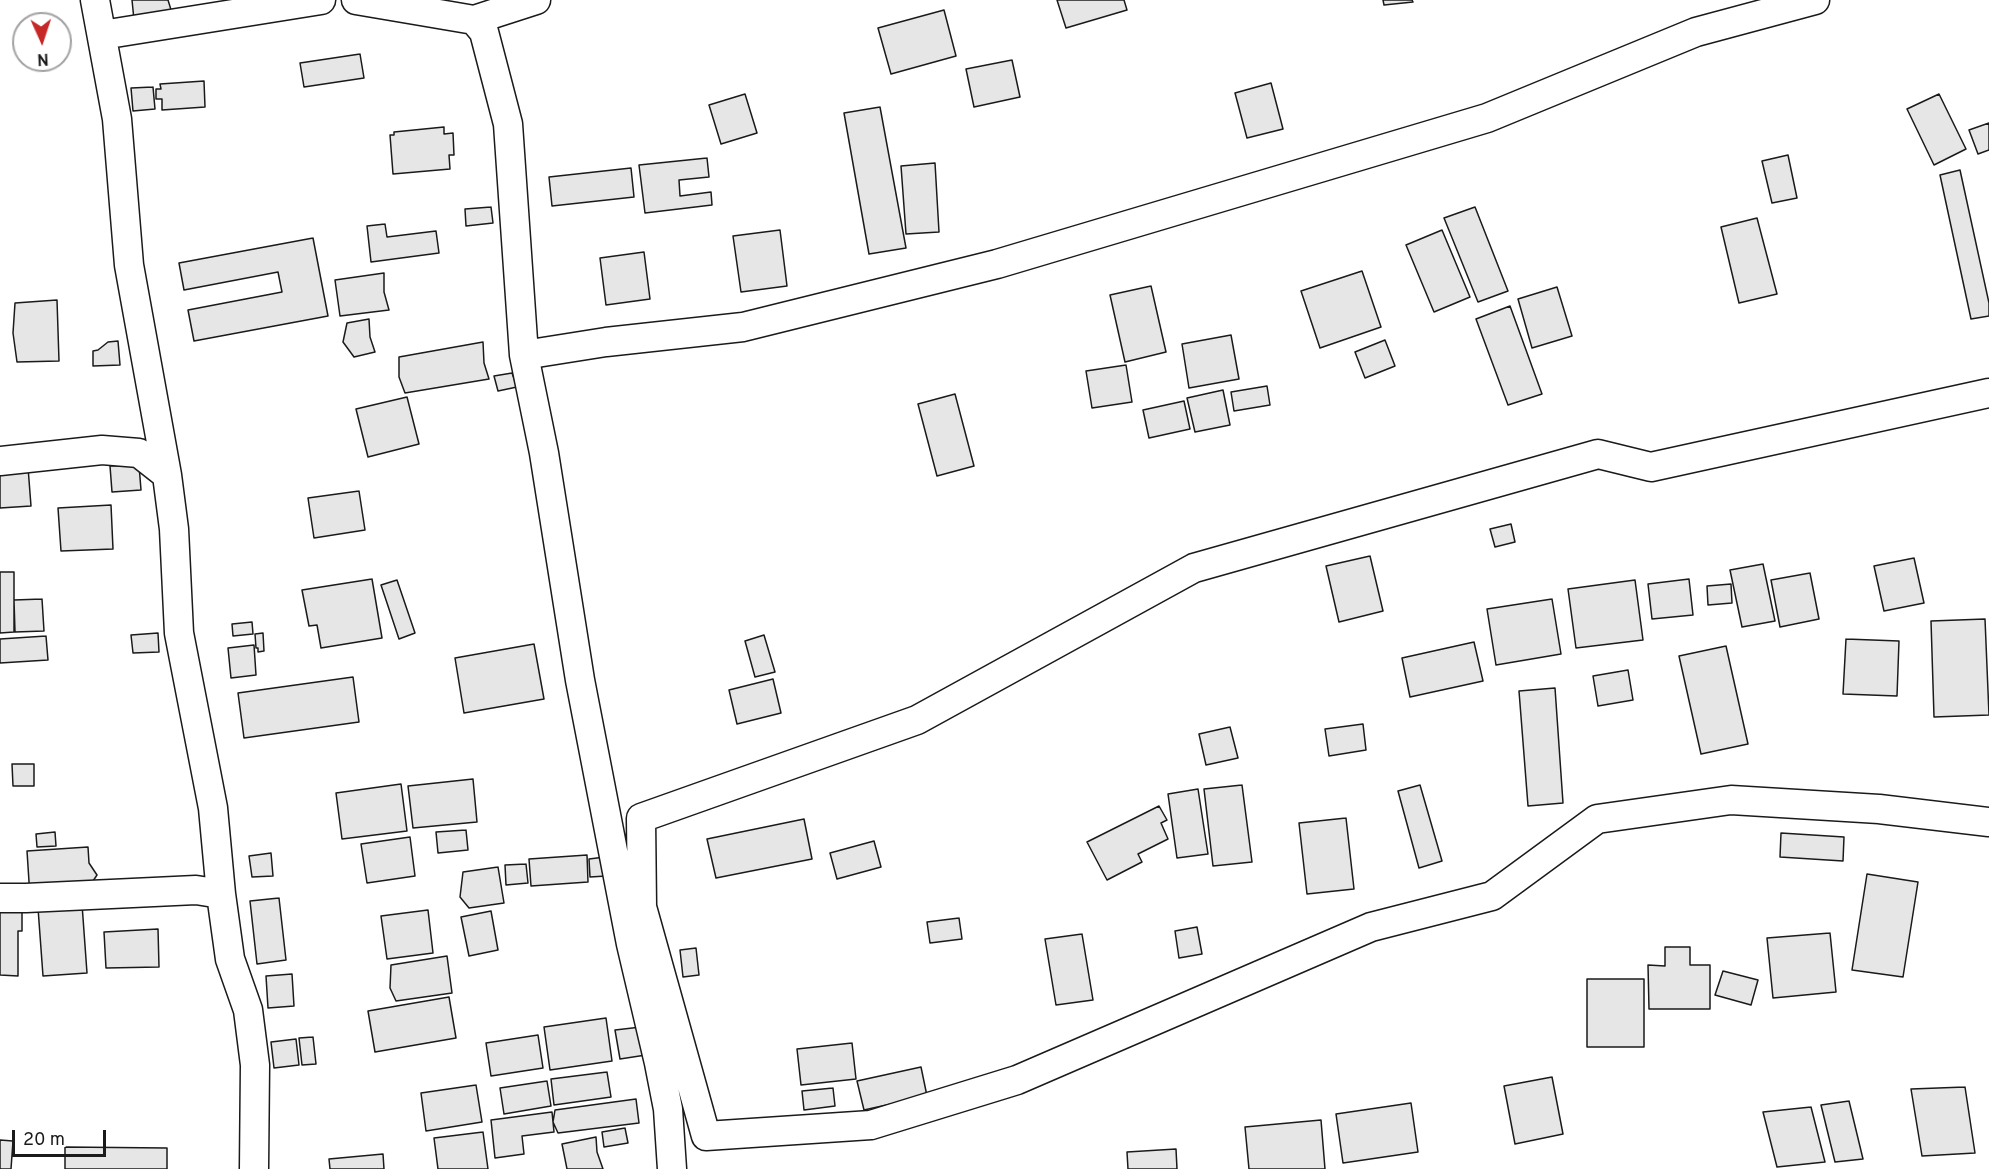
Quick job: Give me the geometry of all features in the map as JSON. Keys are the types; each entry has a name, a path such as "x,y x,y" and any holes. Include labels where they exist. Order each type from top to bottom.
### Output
{"street":[{"path":"95,0 117,119 129,265 167,475 174,529 179,633 213,808 220,894 230,959 248,1010 255,1065 254,1169"},
{"path":"102,35 321,0"},
{"path":"356,0 474,20 536,0"},
{"path":"524,355 606,342 743,327 997,264 1487,118 1696,32 1815,0"},
{"path":"474,20 484,32 508,124 524,355 544,453 580,680 615,864 631,944 660,1063 668,1109 672,1169"},
{"path":"1989,393 1651,466 1598,454 1194,568 917,720 641,818 642,907 706,1136 871,1125 1017,1080 1371,927 1492,896 1597,819 1731,800 1879,809 1989,822"},
{"path":"0,461 102,450 139,453 167,475"},
{"path":"0,898 196,890 220,894"}],"building":[{"path":"132,0 168,0 172,13 134,20"},
{"path":"1057,0 1124,0 1127,10 1066,28"},
{"path":"1383,0 1412,0 1413,2 1384,5"},
{"path":"944,10 956,56 891,74 878,28"},
{"path":"360,54 364,78 304,87 300,63"},
{"path":"1012,60 1020,97 974,107 966,69"},
{"path":"204,81 205,107 162,110 162,99 156,99 156,89 161,89 160,84"},
{"path":"1271,83 1283,129 1247,138 1235,93"},
{"path":"153,87 155,109 133,111 131,88"},
{"path":"745,94 757,133 721,144 709,105"},
{"path":"1939,94 1966,149 1934,165 1907,109"},
{"path":"880,107 906,248 869,254 844,113"},
{"path":"1989,123 1989,150 1978,154 1969,130"},
{"path":"444,127 444,134 453,133 454,155 449,155 450,169 393,174 390,135 394,135 394,132"},
{"path":"1788,155 1797,198 1772,203 1762,161"},
{"path":"707,158 709,177 679,180 680,196 711,192 712,205 645,213 639,165"},
{"path":"935,163 939,232 906,234 901,166"},
{"path":"631,168 634,197 552,206 549,177"},
{"path":"1960,170 1989,303 1989,316 1971,319 1940,175"},
{"path":"491,207 493,223 466,226 465,209"},
{"path":"1475,207 1508,291 1478,302 1444,218"},
{"path":"1757,218 1777,294 1739,303 1721,227"},
{"path":"385,224 387,237 436,231 439,253 371,262 367,226"},
{"path":"780,230 787,286 741,292 733,236"},
{"path":"1442,230 1470,297 1434,312 1406,245"},
{"path":"313,238 328,316 194,341 188,310 282,292 278,272 184,290 179,263"},
{"path":"644,252 650,299 606,305 600,258"},
{"path":"1362,271 1381,327 1320,348 1301,291"},
{"path":"384,273 384,292 389,310 340,316 335,280"},
{"path":"1151,286 1166,352 1125,362 1110,295"},
{"path":"1557,287 1572,336 1532,348 1518,299"},
{"path":"57,300 59,361 17,362 13,333 15,303"},
{"path":"1510,306 1542,394 1508,405 1476,319"},
{"path":"369,319 370,337 375,352 354,357 343,342 347,323"},
{"path":"1231,335 1239,379 1189,388 1182,344"},
{"path":"1385,340 1395,366 1365,378 1355,352"},
{"path":"118,341 120,365 93,366 93,351 108,342"},
{"path":"483,342 484,363 489,379 405,393 399,377 399,357"},
{"path":"1126,365 1132,402 1092,408 1086,371"},
{"path":"512,373 517,387 498,391 494,376"},
{"path":"1267,386 1270,405 1234,411 1231,392"},
{"path":"1223,390 1230,425 1195,432 1187,398"},
{"path":"955,394 974,466 937,476 918,404"},
{"path":"407,397 419,444 368,457 356,409"},
{"path":"1184,401 1190,429 1149,438 1143,410"},
{"path":"139,465 141,490 112,492 110,466"},
{"path":"28,467 31,506 0,508 0,469"},
{"path":"359,491 365,530 314,538 308,498"},
{"path":"111,505 113,549 61,551 58,508"},
{"path":"1511,524 1515,542 1495,547 1490,529"},
{"path":"1370,556 1383,611 1339,622 1326,566"},
{"path":"1914,558 1924,603 1884,611 1874,566"},
{"path":"1763,564 1775,621 1742,627 1730,570"},
{"path":"0,572 14,572 14,632 0,633"},
{"path":"1810,573 1819,619 1780,627 1771,580"},
{"path":"372,579 382,638 321,648 317,625 309,626 302,590"},
{"path":"1689,579 1693,615 1652,619 1648,584"},
{"path":"397,580 415,633 399,639 381,585"},
{"path":"1635,580 1643,640 1576,648 1568,589"},
{"path":"1731,584 1732,603 1708,605 1707,586"},
{"path":"42,599 44,631 15,632 14,600"},
{"path":"1552,599 1561,654 1496,665 1487,609"},
{"path":"1985,619 1989,715 1934,717 1931,621"},
{"path":"252,622 253,634 233,636 232,624"},
{"path":"158,633 159,652 133,653 131,635"},
{"path":"263,633 264,651 258,652 255,634"},
{"path":"764,635 775,672 755,677 745,641"},
{"path":"46,636 48,660 0,663 0,639"},
{"path":"1846,639 1899,641 1897,696 1843,694"},
{"path":"1474,642 1483,681 1410,697 1402,658"},
{"path":"534,644 544,699 464,713 455,658"},
{"path":"254,645 256,675 231,678 228,648"},
{"path":"1726,646 1748,744 1701,754 1679,656"},
{"path":"1628,670 1633,700 1598,706 1593,676"},
{"path":"353,677 359,722 244,738 238,693"},
{"path":"773,679 781,713 737,724 729,690"},
{"path":"1555,688 1563,803 1528,806 1519,691"},
{"path":"1363,724 1366,750 1329,756 1325,729"},
{"path":"1230,727 1238,758 1206,765 1199,734"},
{"path":"12,764 34,764 34,786 13,786"},
{"path":"473,779 477,822 413,828 408,786"},
{"path":"401,784 407,831 342,839 336,793"},
{"path":"1242,785 1252,862 1213,866 1204,789"},
{"path":"1420,785 1442,861 1419,868 1398,791"},
{"path":"1198,789 1208,854 1177,858 1168,794"},
{"path":"1159,806 1167,820 1161,823 1168,839 1138,854 1142,862 1107,880 1087,842"},
{"path":"1346,818 1354,889 1307,894 1299,823"},
{"path":"804,819 812,859 716,878 707,839"},
{"path":"466,830 468,850 438,853 436,832"},
{"path":"55,832 56,846 37,847 36,834"},
{"path":"1781,833 1844,837 1843,861 1780,857"},
{"path":"410,837 415,876 367,883 361,844"},
{"path":"874,841 881,867 837,879 830,853"},
{"path":"88,847 89,863 97,875 91,884 30,897 27,851"},
{"path":"271,853 273,876 252,877 249,856"},
{"path":"587,855 588,882 531,886 529,859"},
{"path":"605,857 606,876 590,877 589,859"},
{"path":"526,864 528,883 506,885 505,865"},
{"path":"498,867 504,903 469,908 460,897 463,872"},
{"path":"1867,874 1918,882 1903,977 1852,970"},
{"path":"279,898 286,960 257,964 250,901"},
{"path":"0,901 22,902 22,931 18,931 18,976 0,975"},
{"path":"82,904 87,973 43,976 38,908"},
{"path":"428,910 433,953 387,959 381,916"},
{"path":"491,911 498,950 469,956 461,917"},
{"path":"959,918 962,939 930,943 927,922"},
{"path":"1197,927 1202,954 1179,958 1175,931"},
{"path":"158,929 159,967 106,968 104,932"},
{"path":"1830,933 1836,992 1773,998 1767,938"},
{"path":"1082,934 1093,1000 1056,1005 1045,939"},
{"path":"1665,947 1690,947 1690,965 1710,965 1710,1009 1649,1009 1648,965 1665,966"},
{"path":"696,948 699,975 683,977 680,950"},
{"path":"447,956 452,993 396,1001 390,988 391,965"},
{"path":"1723,971 1758,980 1751,1005 1715,995"},
{"path":"292,974 294,1006 268,1008 266,976"},
{"path":"1587,979 1644,979 1644,1047 1587,1047"},
{"path":"449,997 456,1038 375,1052 368,1011"},
{"path":"606,1018 612,1061 550,1070 544,1027"},
{"path":"641,1027 646,1055 620,1059 615,1030"},
{"path":"538,1035 543,1068 491,1076 486,1043"},
{"path":"313,1037 316,1064 302,1065 299,1038"},
{"path":"296,1039 299,1065 274,1068 271,1042"},
{"path":"852,1043 856,1079 801,1085 797,1049"},
{"path":"921,1067 927,1096 864,1110 857,1081"},
{"path":"607,1072 611,1097 554,1105 551,1079"},
{"path":"1552,1077 1563,1134 1515,1144 1504,1086"},
{"path":"547,1081 551,1106 504,1114 500,1088"},
{"path":"476,1085 482,1122 426,1131 421,1093"},
{"path":"1965,1087 1975,1153 1922,1156 1911,1089"},
{"path":"833,1088 835,1106 804,1110 802,1091"},
{"path":"636,1099 639,1123 558,1133 553,1122 555,1110"},
{"path":"1849,1101 1863,1159 1835,1162 1821,1105"},
{"path":"1411,1103 1418,1152 1343,1163 1336,1114"},
{"path":"1811,1107 1825,1162 1777,1167 1763,1112"},
{"path":"552,1112 554,1132 522,1136 524,1154 495,1158 491,1120"},
{"path":"1321,1120 1325,1169 1249,1169 1245,1127"},
{"path":"625,1128 628,1143 604,1147 602,1132"},
{"path":"483,1132 488,1169 438,1169 434,1138"},
{"path":"596,1137 597,1152 603,1169 567,1169 562,1144"},
{"path":"0,1140 13,1141 11,1169 0,1169"},
{"path":"65,1147 167,1148 167,1169 65,1169"},
{"path":"1176,1149 1177,1169 1128,1169 1127,1152"},
{"path":"383,1154 384,1169 330,1169 329,1159"}]}
